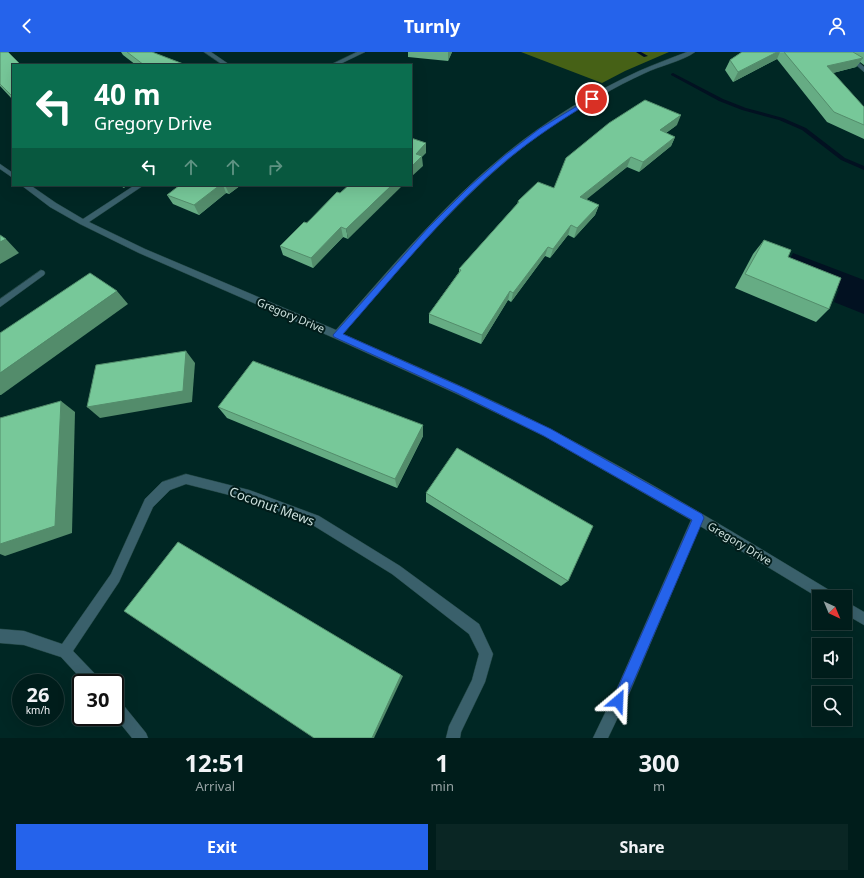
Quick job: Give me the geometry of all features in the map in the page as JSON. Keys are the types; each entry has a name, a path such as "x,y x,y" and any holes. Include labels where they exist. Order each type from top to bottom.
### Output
{"street":[{"path":"207,52 225,64"},
{"path":"335,64 362,52"},
{"path":"337,335 430,230 473,187 541,130 601,93 642,72 692,52"},
{"path":"836,52 851,60 864,70"},
{"path":"2,170 12,175"},
{"name":"Gregory Drive","path":"26,186 53,205 83,222 142,251 337,335 548,432 698,518 818,590"},
{"path":"83,222 138,186"},
{"path":"0,304 41,273"},
{"name":"Coconut Mews","path":"65,652 116,578 149,503 166,486 186,478 249,495 315,520 396,570 474,629 486,654 478,682 454,731 453,738"},
{"path":"600,738 624,689 698,518"},
{"path":"852,611 864,619"},
{"path":"0,636 24,638 65,652 86,674"},
{"path":"124,717 141,738"}],"green space":[{"path":"521,52 669,52 625,71 602,83"}],"water":[{"path":"793,253 864,280 864,314 834,302 839,289 785,268"}],"building":[{"path":"0,52 8,52 20,64 12,64 12,96 0,84"},
{"path":"127,52 152,52 183,64 143,64"},
{"path":"742,52 777,52 738,72 730,60"},
{"path":"784,52 853,52 863,58 827,66 864,107 864,125 834,112"},
{"path":"645,100 681,115 660,130 675,137 643,162 631,157 580,197 599,205 577,228 571,225 553,249 548,247 513,293 510,291 482,335 429,314 461,270 459,269 519,202 518,201 538,182 554,188 566,158 609,123"},
{"path":"412,138 426,143 416,154 422,156 412,166"},
{"path":"179,186 219,186 194,205 167,195"},
{"path":"348,186 391,186 346,229 341,227 311,258 280,246 304,222 307,223 337,192 340,193"},
{"path":"0,235 6,239 0,242"},
{"path":"764,240 791,250 788,257 841,278 829,309 745,274"},
{"path":"90,273 117,291 0,373 0,333"},
{"path":"186,351 183,391 87,407 96,365"},
{"path":"253,361 423,425 395,479 218,407"},
{"path":"61,401 55,526 0,544 0,418"},
{"path":"457,448 593,526 568,581 426,493"},
{"path":"178,542 401,675 372,738 314,738 124,611"}],"waterway":[{"path":"638,52 646,56"},
{"path":"673,74 721,100 744,109 781,119 804,129 843,159 864,168"}],"route":[{"path":"592,99 541,130 473,187 430,230 337,335 548,432 698,518 618,701"}]}
